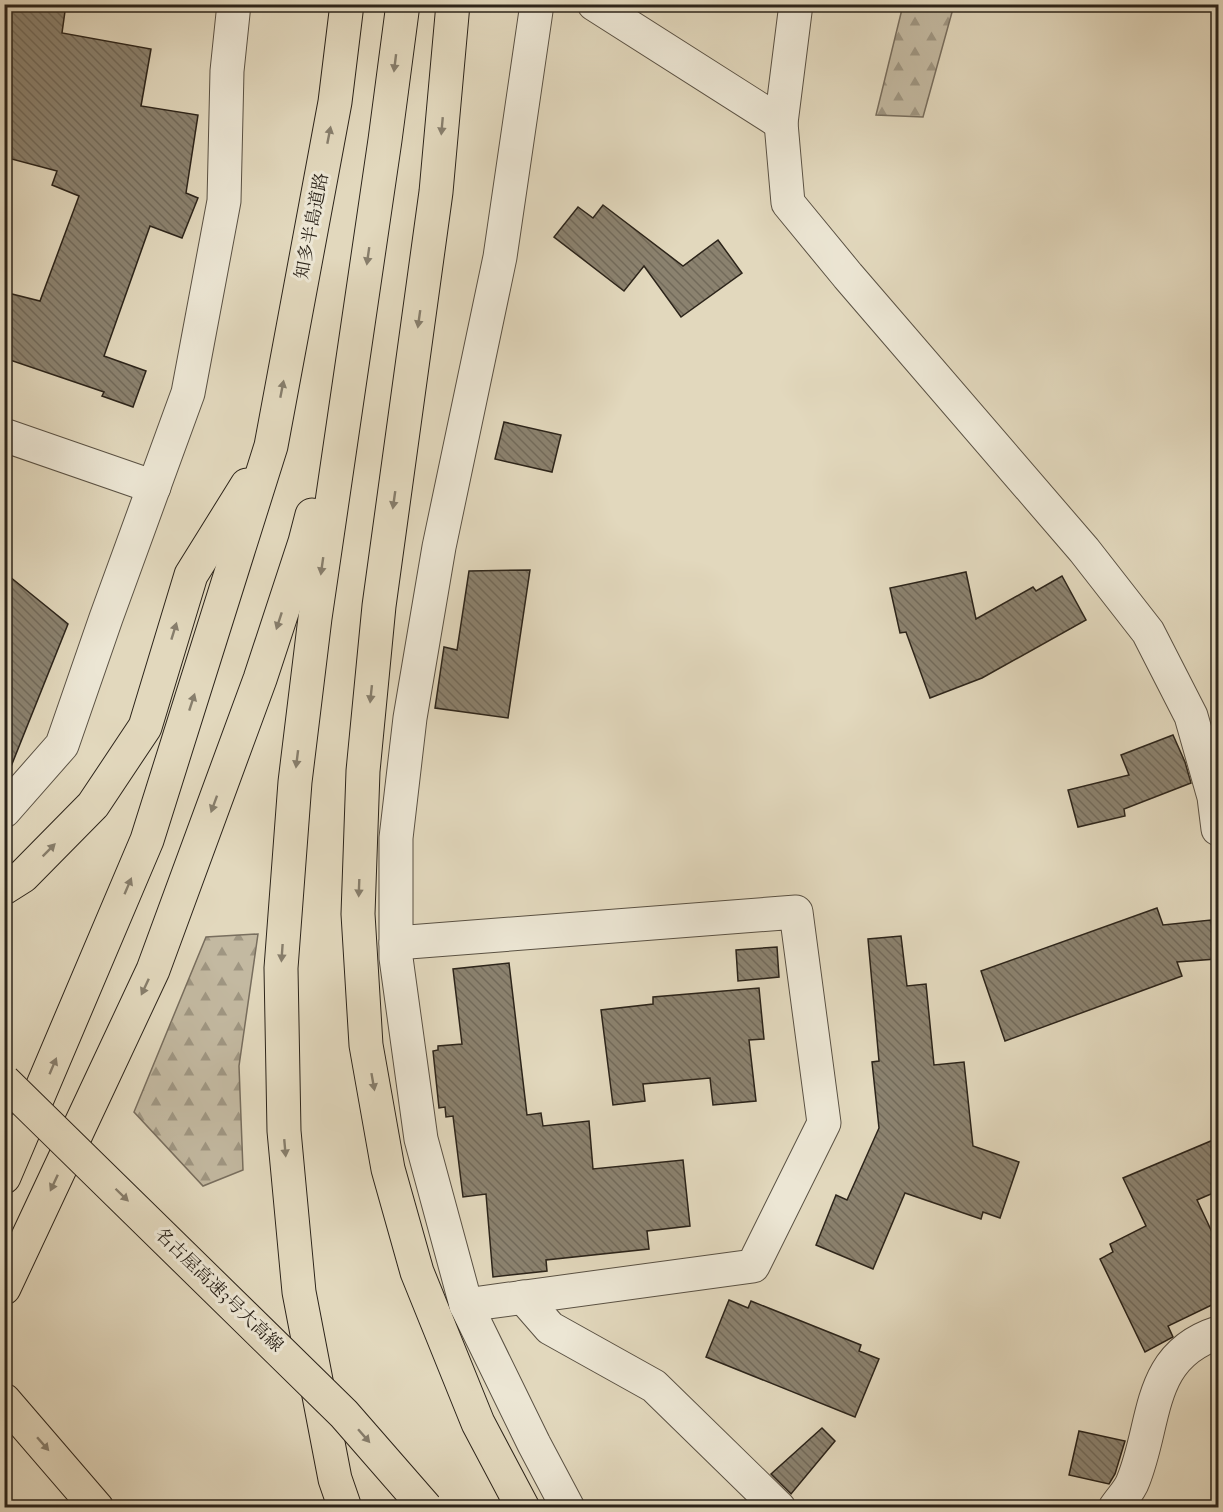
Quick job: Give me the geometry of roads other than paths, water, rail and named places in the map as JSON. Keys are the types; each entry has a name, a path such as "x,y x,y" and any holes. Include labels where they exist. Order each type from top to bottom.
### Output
{"highway":[{"name":"知多半島道路","path":"4,1177 147,840 228,589 271,446 335,102 347,4"},
{"path":"345,1508 335,1479 299,1292 284,1131 280,968 295,782 315,618 403,4"},
{"path":"453,4 436,192 379,606 363,771 358,914 366,1045 388,1169 417,1272 478,1423 523,1508"},
{"path":"447,79 477,4"},
{"path":"4,1288 153,970 260,679 305,542 355,341"},
{"path":"4,888 23,876 93,806 145,727 191,575 271,446"},
{"name":"名古屋高速3号大高線","path":"4,1081 344,1414 426,1508"},
{"path":"4,1400 97,1508"}],"street":[{"path":"4,811 62,745 188,393 224,201 227,71 234,4"},
{"path":"537,4 500,257 439,547 410,718 396,838 396,958 421,1139 466,1305 568,1508"},
{"path":"594,4 781,123"},
{"path":"796,4 781,123 788,203 1084,550 1148,632 1191,716 1214,797 1218,829"},
{"path":"4,435 154,486"},
{"path":"396,943 796,912 824,1122 753,1266 466,1305"},
{"path":"523,1298 550,1328 654,1386 779,1508"},
{"path":"1115,1508 1133,1483 1163,1377 1187,1347 1218,1333"}]}
